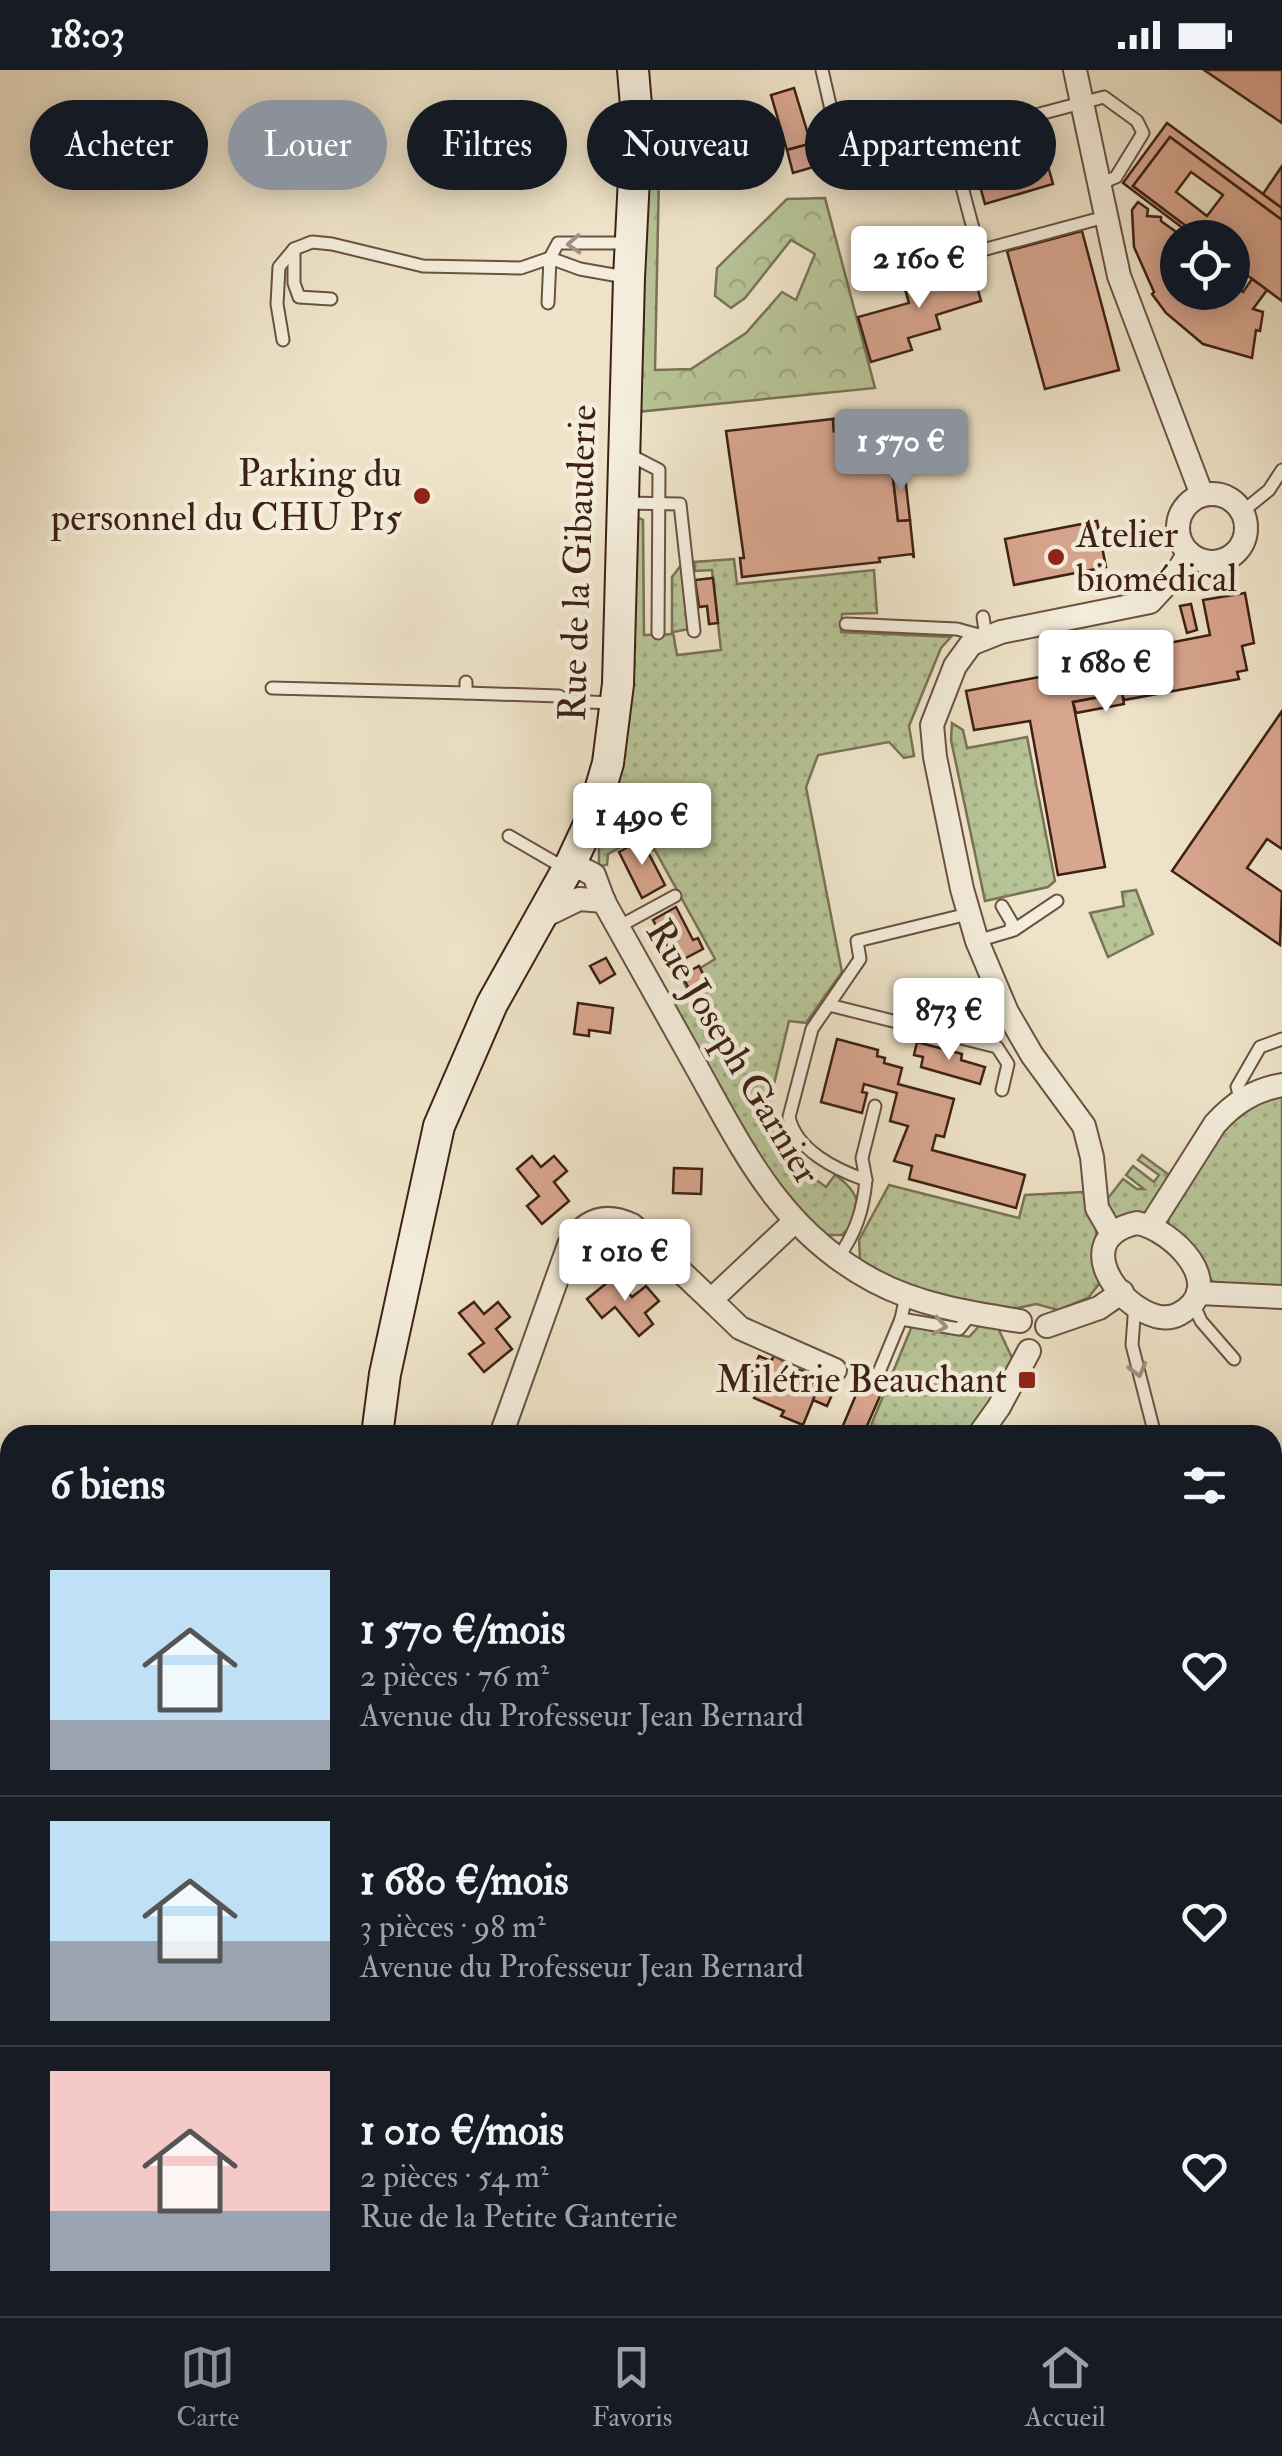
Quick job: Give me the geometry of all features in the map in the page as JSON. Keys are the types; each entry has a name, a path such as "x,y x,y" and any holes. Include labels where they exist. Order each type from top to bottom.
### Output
{"street":[{"name":"Rue de la Gibauderie","path":"377,1425 439,1126 492,1004 539,919 574,871 608,763 616,703 636,117 633,70"},
{"path":"1075,70 1119,276 1202,494"},
{"path":"1202,494 1230,498 1242,512 1246,532 1238,551 1229,558 1208,562 1188,553 1180,541 1178,524 1185,506 1202,494"},
{"path":"1112,1234 1096,1208 1092,1157 1084,1126 1032,1055 1007,1012 977,941 935,757 932,725 962,654 984,627 1150,602 1176,574 1188,553"},
{"path":"574,871 604,901"},
{"path":"539,919 566,902 604,901"},
{"name":"Rue Joseph Garnier","path":"604,901 757,1176 794,1222 904,1308 1020,1321"},
{"path":"1151,1225 1215,1124 1240,1100 1282,1085"},
{"path":"505,1425 569,1245 588,1223 604,1217 632,1225 740,1328 835,1370"},
{"path":"711,1300 794,1222"},
{"path":"1151,1225 1198,1269 1196,1298 1183,1312 1161,1318 1149,1316 1129,1298 1104,1271 1102,1258 1112,1234 1122,1226 1151,1225"},
{"path":"1196,1298 1282,1297"},
{"path":"1047,1326 1129,1298"},
{"path":"985,1425 1030,1352"}],"lane":[{"path":"822,70 830,100"},
{"path":"978,245 949,138 1104,97 1137,121 1143,134 1116,177 1098,184"},
{"path":"882,277 978,245 1105,217"},
{"path":"283,340 277,304 279,267 294,248 312,242 423,266 521,268 550,258 580,269 629,278"},
{"path":"548,303 552,250 565,242 630,243"},
{"path":"294,248 294,283 299,297 332,299"},
{"path":"624,452 659,470 658,633"},
{"path":"1242,512 1268,490 1282,470"},
{"path":"622,503 680,504 694,631"},
{"path":"846,624 957,630 984,627"},
{"path":"272,688 512,690 559,694 566,702 616,703"},
{"path":"509,836 574,871"},
{"path":"618,927 675,896"},
{"path":"977,941 1010,931 1057,902"},
{"path":"1002,906 1012,923 1010,931"},
{"path":"866,1180 843,1172 801,1142 792,1130 789,1117 812,1029 860,959 857,941 968,914"},
{"path":"830,1005 998,1046 1008,1064 1002,1090"},
{"path":"1240,1100 1239,1081 1260,1048 1280,1036"},
{"path":"838,1258 864,1210 866,1180 862,1158 875,1106"},
{"path":"1129,1298 1132,1345 1152,1425"},
{"path":"1196,1298 1200,1320 1234,1359"},
{"path":"879,1372 904,1308"}],"green space":[{"path":"645,190 659,190 655,370 691,369 746,333 782,292 796,300 815,254 791,240 745,298 731,308 715,296 717,268 787,199 825,198 875,388 636,412"},
{"path":"637,517 643,520 644,635 672,634 672,577 682,564 689,629 673,632 677,655 721,650 712,570 695,571 694,562 734,559 737,584 874,570 877,613 842,614 841,632 951,637 941,648 909,726 914,756 904,758 889,742 818,755 806,787 842,972 806,1023 789,1021 766,1118 784,1157 826,1187 835,1175 850,1188 857,1211 842,1235 825,1235 774,1184 673,1006 691,996 682,979 715,959 646,834 608,854 607,865 599,866 599,837"},
{"path":"952,723 963,730 967,748 1027,737 1055,881 1048,887 985,901 951,740"},
{"path":"1136,890 1153,934 1108,957 1090,913 1124,906 1122,892"},
{"path":"1282,1094 1282,1288 1220,1284 1212,1281 1168,1227 1169,1215 1228,1123 1250,1106"},
{"path":"1142,1155 1172,1177 1150,1213 1122,1220 1114,1218 1105,1202 1123,1179 1137,1189 1144,1189 1126,1175 1133,1166 1154,1182 1159,1175 1138,1160"},
{"path":"889,1185 1019,1218 1025,1195 1083,1192 1096,1229 1099,1284 1088,1298 1058,1310 1036,1304 1013,1309 974,1305 898,1284 860,1259 859,1240"},
{"path":"982,1323 998,1328 1013,1360 976,1425 871,1425 912,1326 969,1337"}],"building":[{"path":"1204,70 1282,70 1282,123"},
{"path":"794,88 805,124 805,146 787,150 785,100 772,100 771,95"},
{"path":"1167,123 1282,208 1282,220 1170,137 1133,186 1178,220 1172,220 1123,183"},
{"path":"1170,137 1282,220 1282,301 1250,277 1250,220 1178,220 1133,186","holes":["1191,172 1223,195 1207,216 1176,192"]},
{"path":"805,145 805,170 793,173 787,150"},
{"path":"1282,166 1282,208 1263,194"},
{"path":"981,190 1033,190 985,204"},
{"path":"1138,202 1148,209 1147,216 1161,217 1160,305 1134,247 1132,210"},
{"path":"1082,231 1119,370 1045,389 1007,251"},
{"path":"970,262 981,301 936,315 940,329 908,338 912,350 871,362 858,317 909,303 903,282"},
{"path":"1252,279 1267,290 1253,309 1263,312 1252,358 1203,344 1164,310 1250,310"},
{"path":"898,412 904,468 892,469 898,521 910,520 914,558 912,554 879,558 880,562 742,577 740,558 744,558 726,431 833,419 834,431 862,428 861,416"},
{"path":"861,416 862,428 834,431 833,419"},
{"path":"904,468 910,520 898,521 892,469"},
{"name":"Atelier biomédical","path":"1097,521 1106,567 1014,585 1005,539"},
{"path":"713,578 718,623 709,624 707,606 699,607 695,580"},
{"path":"1245,593 1254,643 1242,646 1247,670 1237,672 1239,679 1124,700 1122,693 1073,702 1105,867 1058,875 1030,721 974,730 966,691 1102,665 1102,661 1123,657 1122,652 1210,635 1203,600"},
{"path":"1191,604 1197,630 1187,633 1180,606"},
{"path":"1122,693 1124,704 1076,713 1073,702"},
{"path":"1282,711 1282,849 1267,839 1247,868 1282,892 1280,945 1172,871"},
{"path":"645,838 665,885 642,898 619,852"},
{"path":"676,907 693,940 698,938 703,949 676,963 653,920"},
{"path":"606,958 615,974 600,983 590,966"},
{"path":"699,966 706,980 689,989 682,975"},
{"path":"578,1003 613,1008 610,1033 589,1030 589,1036 574,1034"},
{"path":"837,1039 878,1050 877,1056 885,1058 884,1063 902,1068 898,1084 954,1099 944,1137 936,1135 932,1150 1025,1175 1016,1208 909,1179 912,1166 894,1161 908,1126 890,1121 897,1093 864,1084 862,1092 867,1093 862,1113 821,1102"},
{"path":"917,1042 962,1054 961,1060 985,1067 980,1084 921,1067 923,1057 914,1055"},
{"path":"532,1156 541,1167 554,1156 567,1171 554,1182 569,1201 542,1224 527,1206 539,1196 517,1169"},
{"path":"674,1168 702,1169 701,1194 673,1193"},
{"path":"614,1277 632,1297 646,1286 659,1301 645,1313 653,1324 639,1336 615,1307 602,1318 587,1299"},
{"path":"474,1302 484,1314 498,1302 510,1317 496,1329 512,1349 484,1372 469,1354 484,1343 459,1313"},
{"path":"759,1356 784,1361 782,1366 803,1371 801,1375 819,1386 803,1425 781,1416 784,1411 754,1398 756,1394 744,1389"},
{"path":"866,1371 887,1380 867,1425 843,1425"},
{"path":"821,1382 835,1388 827,1406 813,1400"}],"place":[{"name":"Parking du personnel du CHU P15","path":"422,496"},
{"name":"Atelier biomédical","path":"1056,557"},
{"name":"Milétrie Beauchant","path":"1027,1380"}]}
